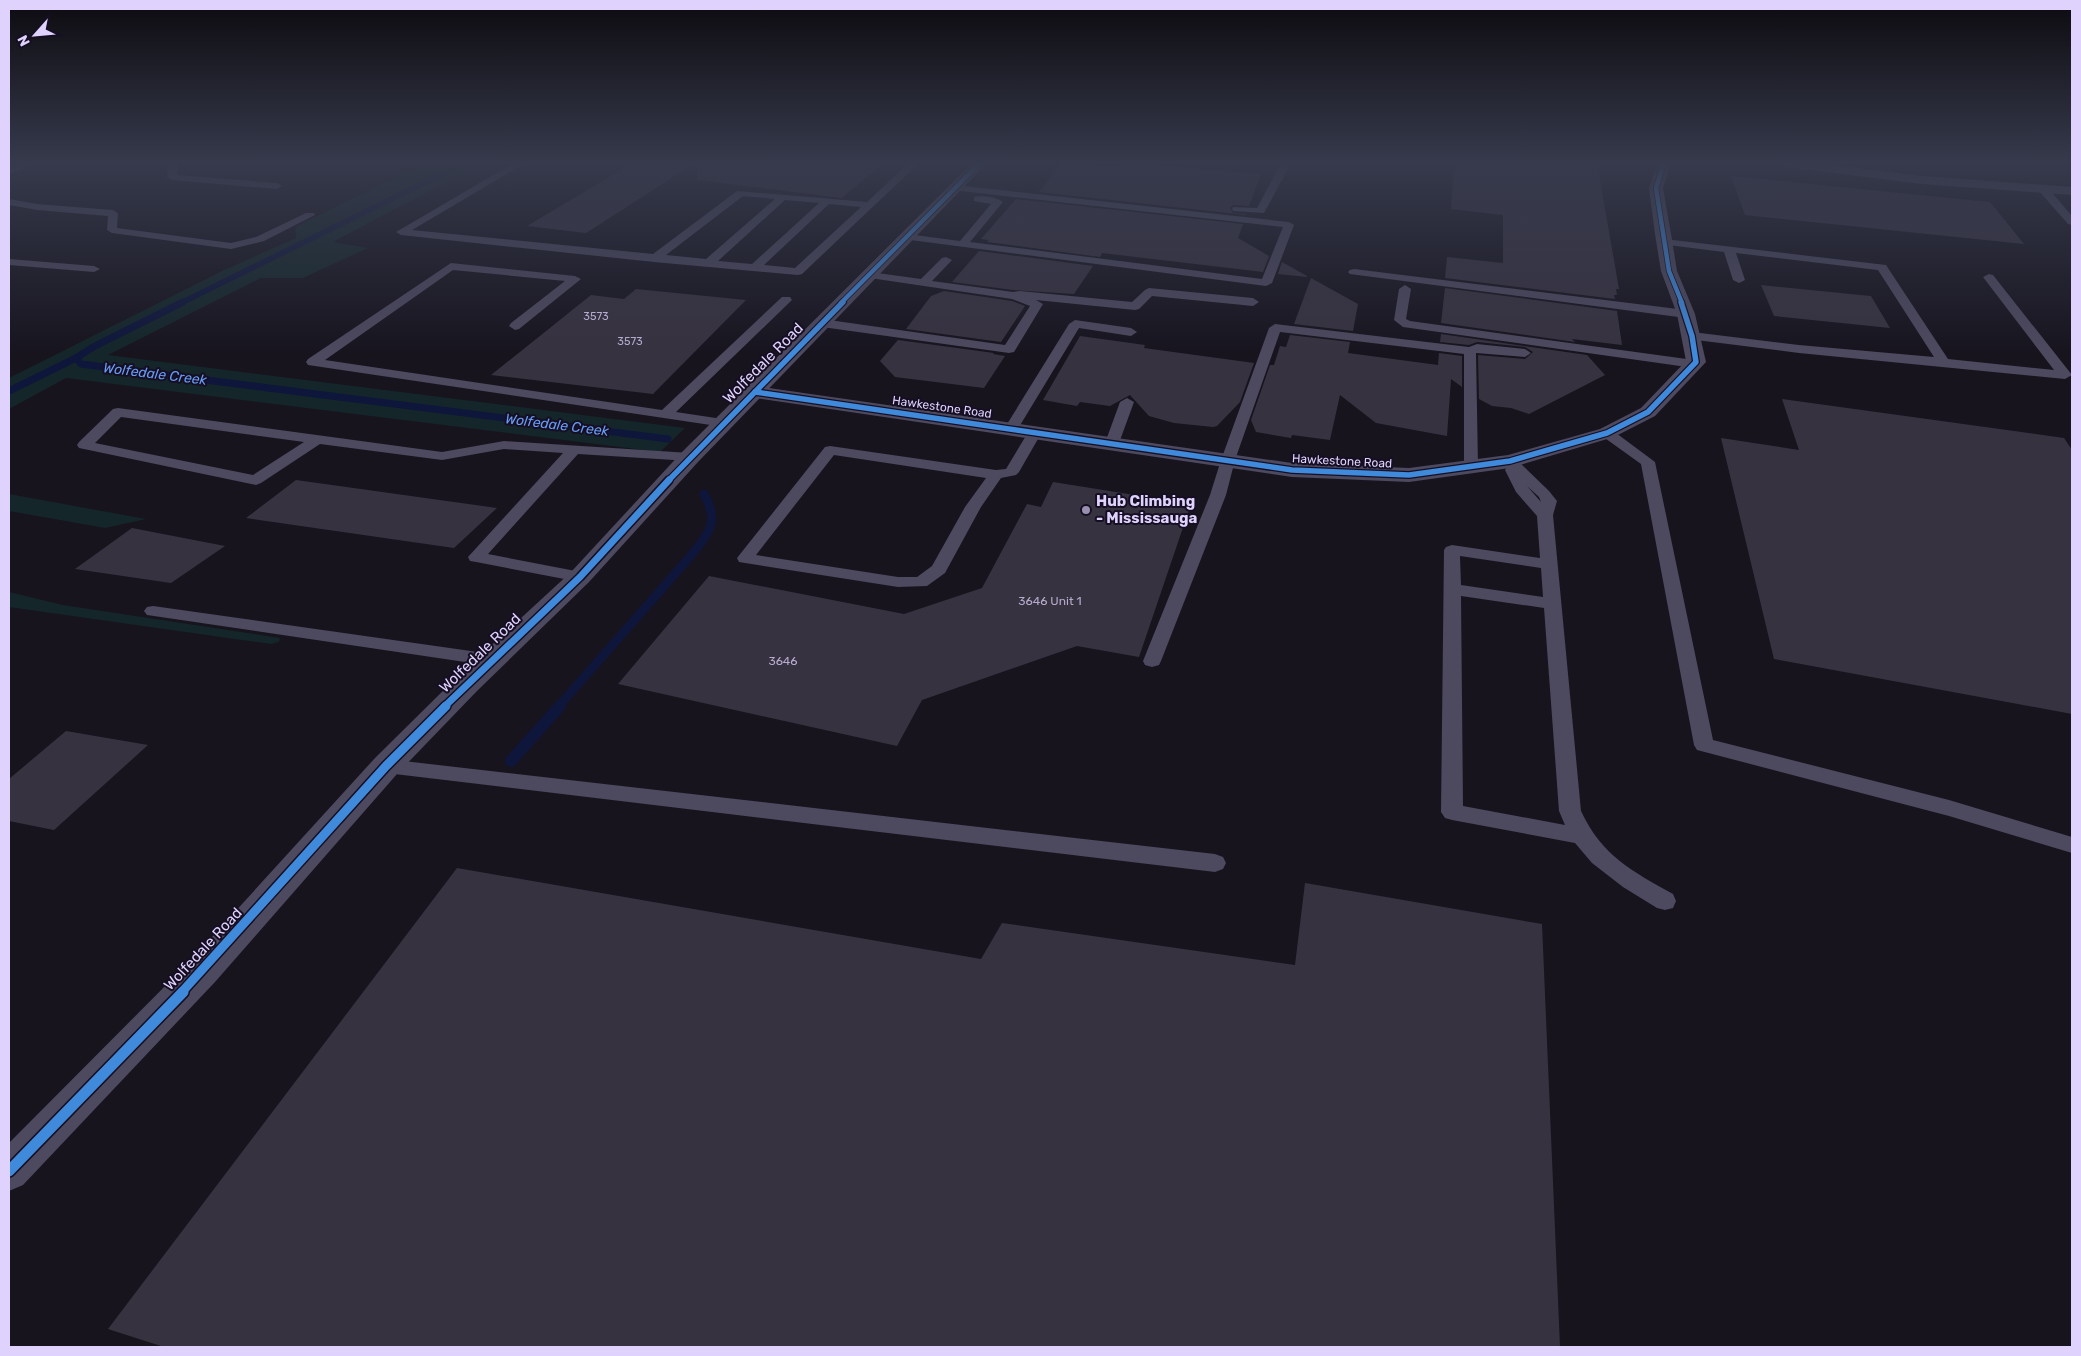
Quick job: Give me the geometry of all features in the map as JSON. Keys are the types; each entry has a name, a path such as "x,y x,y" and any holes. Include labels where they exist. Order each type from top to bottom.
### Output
{"street":[{"name":"Wolfedale Road","path":"9,1171 203,972 386,766 492,660 580,577 690,457 917,226"},
{"path":"1662,226 1669,271 1686,314 1692,336 1696,362 1694,364"},
{"name":"Hawkestone Road","path":"755,392 1292,470 1409,475 1510,461 1607,433 1648,412 1694,364"}],"lane":[{"path":"112,226 112,230 231,246 260,240 286,226"},
{"path":"411,226 401,232 654,259 798,272 847,226"},
{"path":"654,259 697,226"},
{"path":"707,264 750,226"},
{"path":"754,268 799,226"},
{"path":"962,245 978,226"},
{"path":"907,237 1266,283 1288,226"},
{"path":"1664,242 1882,267 1944,362"},
{"path":"1729,249 1739,280"},
{"path":"923,283 946,260"},
{"path":"9,262 94,269"},
{"path":"515,326 575,279 451,266 313,362 724,423"},
{"path":"1354,272 1686,314"},
{"path":"870,275 1013,296 1020,295 1135,306 1149,292 1254,302"},
{"path":"1692,336 1799,349 2065,375 1989,277"},
{"path":"1405,289 1400,320 1407,324 1694,364"},
{"path":"822,323 1009,349 1036,304 1020,301 1013,296"},
{"path":"665,414 786,300"},
{"path":"1012,429 1075,324 1131,332"},
{"path":"1152,661 1218,495 1228,460 1276,328 1470,351 1477,348 1535,354"},
{"path":"1470,351 1471,466"},
{"path":"1112,443 1127,402"},
{"path":"317,439 256,480 84,445 118,412 317,439 442,456 504,445 690,457"},
{"path":"996,475 973,507 939,569 920,582 898,582 745,558 830,450 996,475 1011,472 1035,432"},
{"path":"1607,433 1648,462 1704,745 1949,808 2072,845"},
{"path":"574,450 476,557 580,577"},
{"path":"1510,461 1516,481 1530,501 1545,515 1570,811 1582,836 1602,858 1629,880 1666,901"},
{"path":"1549,564 1452,550 1452,812 1582,836"},
{"path":"1452,589 1552,604"},
{"path":"152,611 492,660"},
{"path":"386,766 1215,863"}],"shaded area":[{"path":"363,226 333,242 368,248 303,278 261,278 108,355 685,428 660,452 66,378 9,409 9,378 224,270 296,238 295,227"},
{"path":"9,494 146,519 105,528 9,511"},
{"path":"9,592 63,605 280,638 279,642 271,644 9,607"}],"building":[{"path":"529,226 596,226 586,233"},
{"path":"992,226 1242,226 1238,238 1269,256 1263,272 1102,253 1100,257 987,242 989,240 981,239"},
{"path":"1503,226 1608,226 1619,289 1616,289 1617,295 1614,295 1615,299 1445,278 1447,257 1503,263"},
{"path":"1854,226 2010,226 2024,244"},
{"path":"979,251 1093,266 1074,294 1013,290 952,282"},
{"path":"1282,262 1307,276 1307,277 1278,274"},
{"path":"1311,278 1358,304 1353,331 1294,324"},
{"path":"1761,285 1871,296 1890,328 1774,316"},
{"path":"1445,288 1617,311 1622,345 1572,339 1575,342 1441,323"},
{"path":"636,289 746,300 653,394 491,375 591,295 624,299"},
{"path":"944,291 1012,301 1025,306 1001,342 906,329 931,296"},
{"path":"1441,334 1587,355 1605,375 1529,414 1511,408 1492,406 1479,399 1478,355 1525,359 1533,352 1525,347 1477,342 1469,345 1440,342"},
{"path":"1290,335 1350,342 1348,353 1438,365 1439,353 1462,356 1462,387 1451,379 1447,436 1376,423 1340,395 1330,440 1292,435 1291,438 1256,432 1251,420 1270,365 1274,365 1280,346 1286,347"},
{"path":"1080,336 1145,345 1144,348 1254,363 1240,402 1217,426 1213,427 1174,423 1149,416 1130,395 1110,406 1080,402 1077,406 1043,400"},
{"path":"898,340 1005,356 984,388 895,377 880,361"},
{"path":"1782,399 2064,438 2072,450 2072,714 1774,659 1721,438 1799,450"},
{"path":"296,480 497,508 454,548 246,518"},
{"path":"1053,482 1191,504 1139,657 1077,646 922,700 897,746 618,684 709,576 904,614 982,588 1027,504 1041,507"},
{"path":"132,528 225,546 171,583 75,569"},
{"path":"66,731 148,745 54,830 9,821 9,779"},
{"path":"457,868 981,959 1002,923 1295,965 1305,883 1542,924 1560,1347 164,1347 108,1329"}],"waterway":[{"name":"Wolfedale Creek","path":"181,303 336,226"},
{"name":"Wolfedale Creek","path":"76,358 93,347 181,303"},
{"path":"9,391 76,358"},
{"name":"Wolfedale Creek","path":"76,358 81,364 668,439"},
{"name":"Wolfedale Creek","path":"558,707 706,536 710,529 711,513 704,494"},
{"name":"Wolfedale Creek","path":"511,761 560,706"}],"cycle path":[{"path":"9,1171 203,971 386,766 467,684 580,577 690,457 918,226"},
{"path":"755,392 1292,470 1409,475 1510,461 1607,433 1648,412 1696,362 1686,314 1669,271 1662,226"}],"place":[{"name":"Hub Climbing - Mississauga","path":"1086,510"}]}
